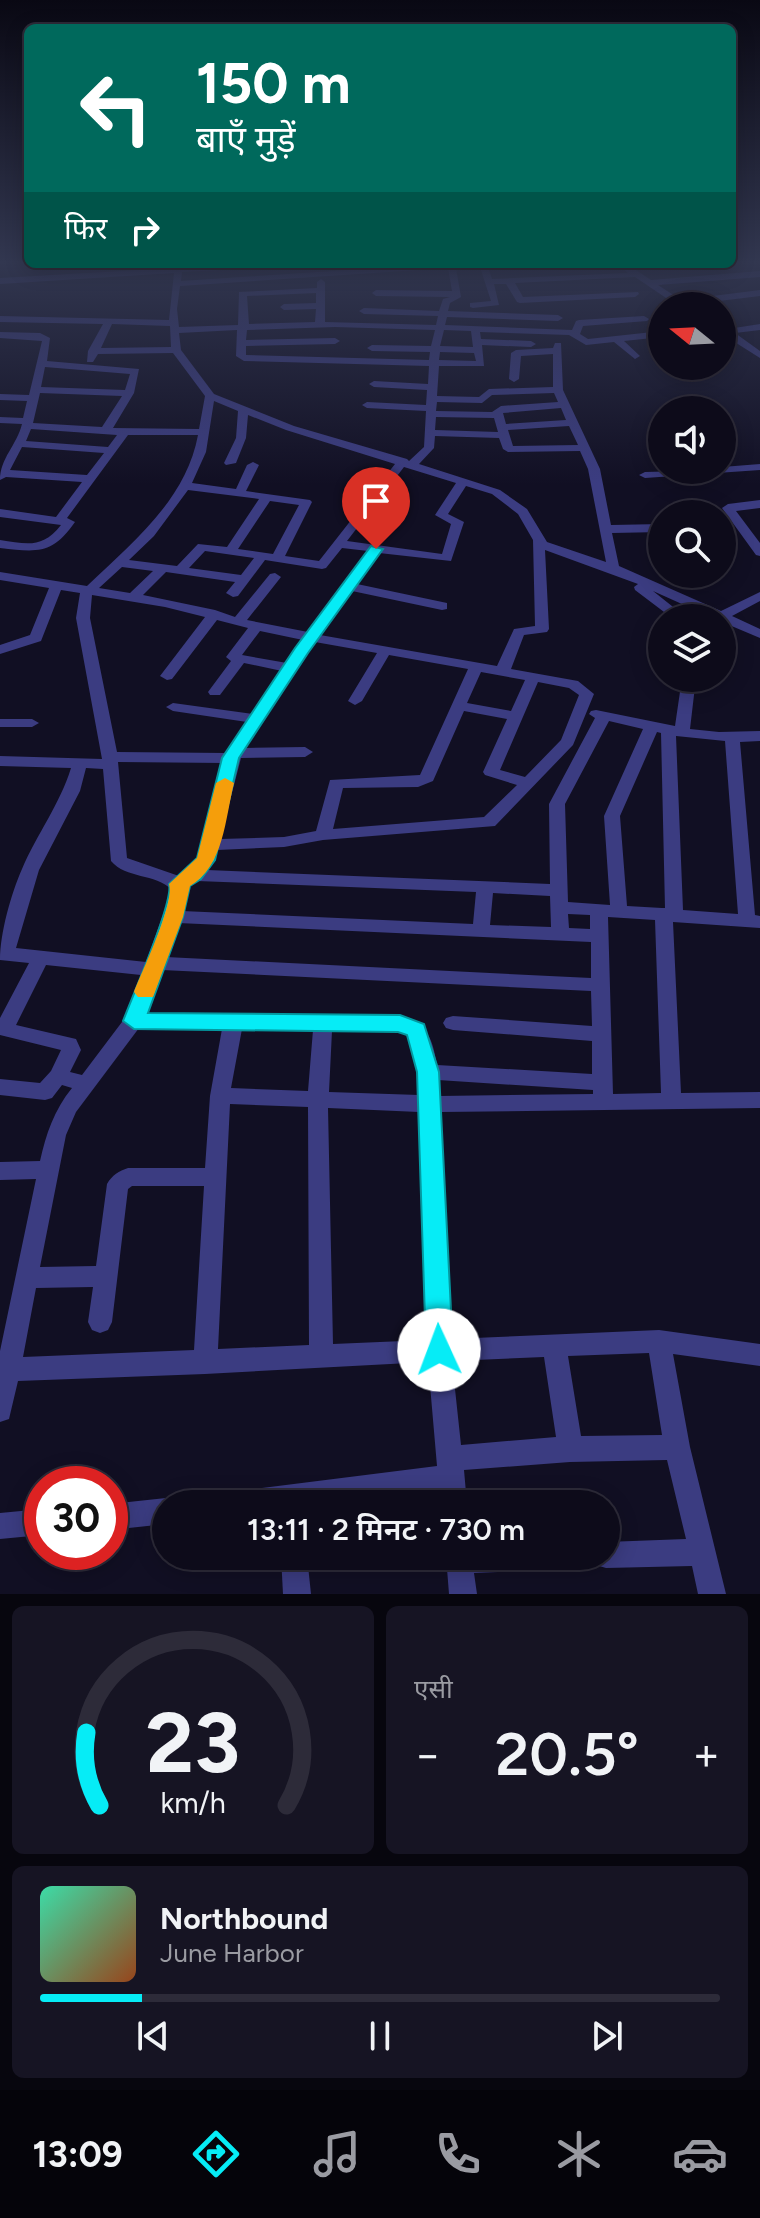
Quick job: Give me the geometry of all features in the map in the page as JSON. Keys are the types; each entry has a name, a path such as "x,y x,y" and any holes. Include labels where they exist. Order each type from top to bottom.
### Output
{"street":[{"path":"6,335 45,338 21,444 2,475 89,479"},
{"path":"88,366 101,335"},
{"path":"175,335 176,350 210,396 243,411 464,480 514,503 538,542 542,629 519,632 502,672"},
{"path":"242,335 242,358 334,358 480,365 476,335"},
{"path":"334,358 335,335"},
{"path":"180,570 201,547 322,565 408,463 427,452 437,335"},
{"path":"578,335 583,342 644,335"},
{"path":"616,339 635,356"},
{"path":"736,339 760,355"},
{"path":"242,343 335,341"},
{"path":"282,358 283,342"},
{"path":"372,348 435,349 534,344"},
{"path":"747,346 760,344"},
{"path":"514,379 516,353 557,348 558,390 594,469 616,570 661,604"},
{"path":"93,351 176,350"},
{"path":"41,364 135,370 129,393 105,432"},
{"path":"374,384 432,402 498,414"},
{"path":"367,405 482,400 489,392 558,390"},
{"path":"0,397 129,393"},
{"path":"210,396 200,452 185,486 150,533 87,591 83,618 110,760 119,861 129,868 187,879 485,887 560,898 609,910 754,922 732,737"},
{"path":"564,405 501,409 498,414 505,448 584,448"},
{"path":"230,463 241,438 243,411"},
{"path":"0,420 105,432 203,432"},
{"path":"431,433 501,431 573,423"},
{"path":"60,519 125,432"},
{"path":"21,444 110,450"},
{"path":"240,492 253,465"},
{"path":"755,467 760,479"},
{"path":"339,544 447,558 458,522 441,515 464,480"},
{"path":"185,486 307,503 277,559"},
{"path":"230,551 267,496"},
{"path":"760,504 728,507 760,552"},
{"path":"0,513 60,519 69,523 48,547 0,544"},
{"path":"736,527 760,529"},
{"path":"606,529 648,528"},
{"path":"538,542 616,570 694,604"},
{"path":"0,1410 4,1370 56,1135 68,1108 134,1021 181,889 206,860 232,756 290,668 376,549"},
{"path":"233,593 262,556"},
{"path":"120,563 244,579"},
{"path":"133,598 163,568"},
{"path":"0,576 133,598 215,614 256,627 533,677 581,687 587,694 568,742 489,822 323,835 284,842 210,845"},
{"path":"239,621 275,577"},
{"path":"0,650 37,636 56,586"},
{"path":"348,586 442,606"},
{"path":"736,609 760,596"},
{"path":"167,676 215,614"},
{"path":"736,623 760,634"},
{"path":"256,627 233,656 290,668"},
{"path":"355,701 386,649"},
{"path":"215,692 240,659"},
{"path":"323,835 336,783 424,780 476,667"},
{"path":"529,783 491,772 533,677"},
{"path":"603,1092 599,985 601,936 609,910 612,816 667,729 683,692"},
{"path":"458,706 514,716"},
{"path":"173,707 256,719"},
{"path":"582,711 667,729 732,737 760,736"},
{"path":"560,934 557,804 604,716"},
{"path":"0,723 32,723"},
{"path":"667,729 671,1100"},
{"path":"0,761 80,763 305,752"},
{"path":"80,763 72,791 30,870 3,953 155,967 599,985"},
{"path":"481,931 485,887"},
{"path":"173,917 601,936"},
{"path":"0,1087 45,1092 58,1076 71,1050 69,1044 5,1027 41,957"},
{"path":"134,1021 410,1026 421,1035 428,1072 439,1350 453,1490"},
{"path":"205,1363 220,1096 233,1023"},
{"path":"321,1357 318,1098 323,1023"},
{"path":"453,1023 600,1034"},
{"path":"428,1072 671,1100 760,1100"},
{"path":"58,1076 86,1084"},
{"path":"220,1096 430,1104 603,1092"},
{"path":"0,1171 48,1170"},
{"path":"100,1322 117,1188 122,1179 216,1177"},
{"path":"26,1278 105,1276"},
{"path":"4,1370 659,1341 760,1355"},
{"path":"659,1341 677,1447 712,1594"},
{"path":"554,1345 570,1449"},
{"path":"344,1490 570,1449 677,1447"},
{"path":"128,1515 152,1512"},
{"path":"0,1526 24,1524"},
{"path":"620,1555 701,1552"},
{"path":"295,1570 297,1594"},
{"path":"460,1570 463,1594"}],"slow traffic":[{"path":"145,992 173,917 181,889 179,884 194,875 206,860 225,783"}],"route":[{"path":"376,549 301,651 230,758 206,860 194,875 179,884 181,889 173,917 134,1021 400,1024 410,1026 421,1035 428,1072 439,1350"}]}
